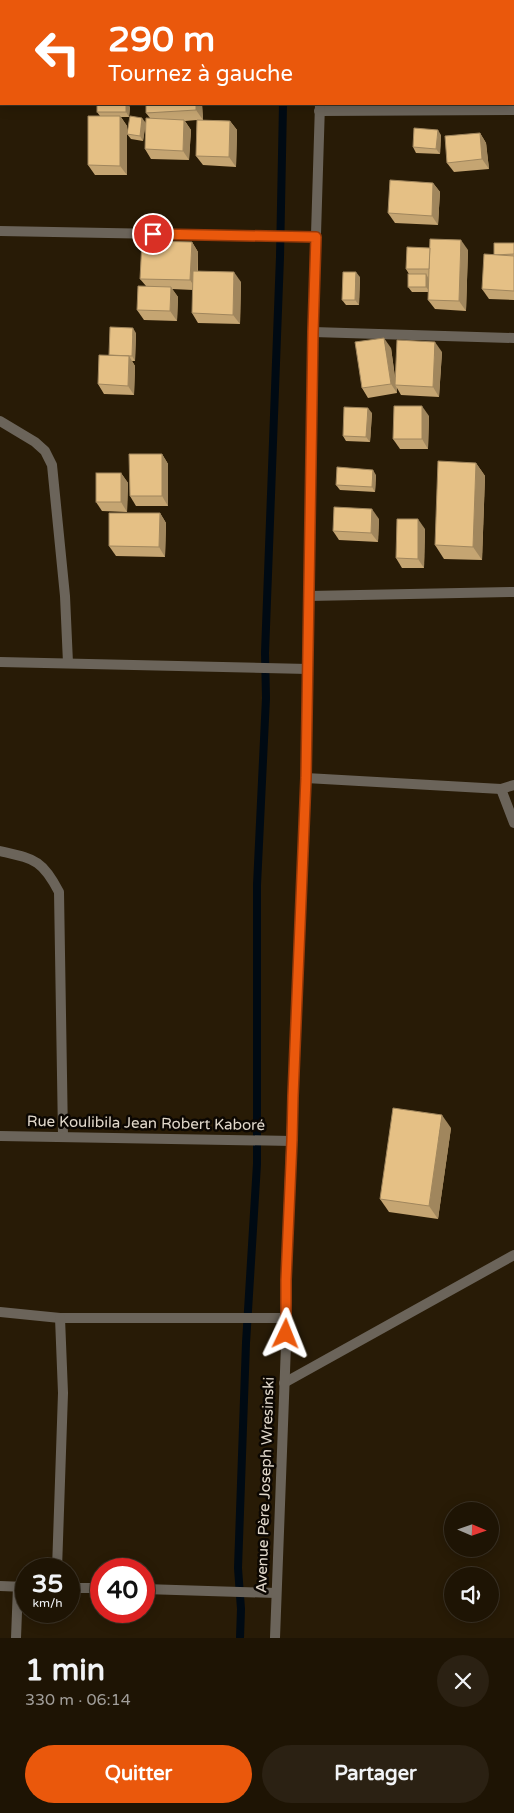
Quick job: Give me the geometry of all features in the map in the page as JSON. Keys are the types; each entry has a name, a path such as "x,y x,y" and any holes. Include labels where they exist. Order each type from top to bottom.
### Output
{"street":[{"path":"319,108 514,110"},
{"name":"Avenue Père Joseph Wresinski","path":"275,1638 287,1318 286,1280 306,778 313,332 319,108"},
{"path":"0,231 316,237"},
{"path":"313,332 514,338"},
{"path":"0,421 35,442 45,451 52,465 65,596 68,663"},
{"path":"309,596 514,592"},
{"path":"0,662 308,669"},
{"path":"306,778 501,789 514,785"},
{"path":"501,789 514,823"},
{"path":"0,851 32,859 49,872 59,892 63,1136"},
{"name":"Rue Koulibila Jean Robert Kaboré","path":"0,1136 292,1140"},
{"path":"284,1383 514,1255"},
{"path":"0,1312 60,1318 287,1318"},
{"path":"57,1558 63,1393 60,1318"},
{"path":"0,1586 15,1586"},
{"path":"155,1589 276,1593"},
{"path":"16,1638 18,1623"}],"building":[{"path":"97,105 126,105 126,112 97,112"},
{"path":"146,105 196,105 196,110 146,113"},
{"path":"88,116 120,116 120,166 88,165"},
{"path":"130,116 142,118 140,136 127,134"},
{"path":"146,118 184,120 183,151 145,149"},
{"path":"197,120 230,121 229,157 196,156"},
{"path":"414,128 438,130 436,149 413,147"},
{"path":"480,133 482,159 447,163 445,136"},
{"path":"390,180 433,183 432,216 388,213"},
{"path":"430,239 461,240 459,301 428,300"},
{"path":"142,241 192,242 190,280 140,279"},
{"path":"494,243 514,243 514,254 494,255"},
{"path":"407,247 430,248 429,269 406,269"},
{"path":"484,254 514,256 514,291 482,289"},
{"path":"193,271 234,272 233,315 192,313"},
{"path":"343,272 356,272 355,300 342,300"},
{"path":"408,274 426,274 426,287 408,287"},
{"path":"138,286 171,287 170,311 137,310"},
{"path":"110,327 133,328 132,356 109,355"},
{"path":"384,338 391,384 362,388 355,342"},
{"path":"397,340 435,342 433,387 395,385"},
{"path":"99,355 129,356 128,386 98,384"},
{"path":"394,406 422,406 422,439 393,439"},
{"path":"344,407 368,408 366,437 343,436"},
{"path":"129,454 162,454 162,496 130,496"},
{"path":"438,461 476,463 473,547 435,545"},
{"path":"337,467 373,470 372,487 336,485"},
{"path":"96,473 121,473 121,502 96,502"},
{"path":"334,507 372,509 371,533 333,531"},
{"path":"109,513 160,513 159,547 109,546"},
{"path":"397,519 418,519 418,559 396,558"},
{"path":"393,1108 442,1115 429,1206 380,1199"}],"waterway":[{"path":"240,1638 241,1609 238,1568 246,1343 257,1164 257,885 266,698 265,653 280,257 283,105"}],"route":[{"path":"153,234 316,237 306,778 286,1280 286,1334"}]}
